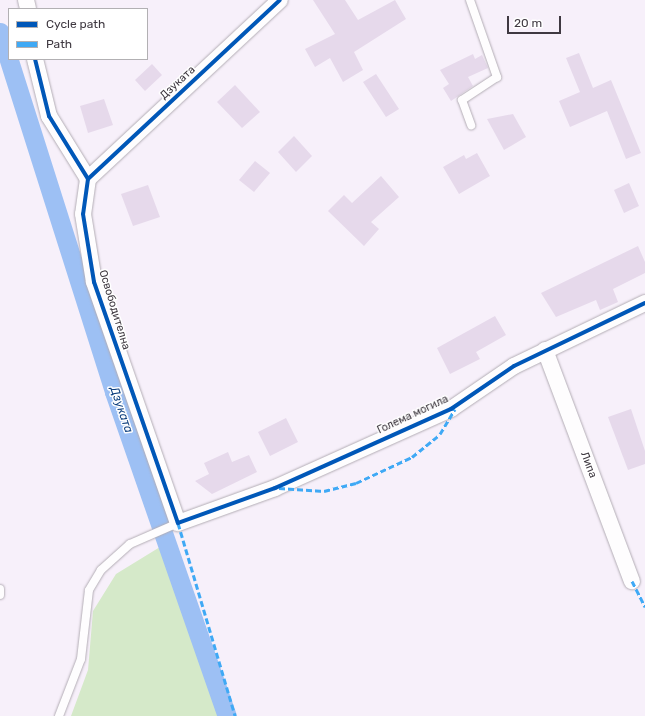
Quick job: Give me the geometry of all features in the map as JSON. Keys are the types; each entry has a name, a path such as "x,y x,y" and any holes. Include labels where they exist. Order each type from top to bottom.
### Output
{"street":[{"name":"Дзуката","path":"88,179 280,0"},
{"path":"35,60 49,116 88,179"},
{"name":"Освободителна","path":"88,179 84,214 94,282 173,525"},
{"name":"Голема могила","path":"173,525 275,488 451,409 545,350 645,303"},
{"name":"Липа","path":"545,350 632,581"}],"lane":[{"path":"470,0 497,77 462,100 471,125"},
{"path":"59,716 81,659 89,590 114,555 145,536 173,525"},
{"path":"0,589 0,595"}],"green space":[{"path":"160,547 224,716 71,716 88,670 93,611 116,574"}],"building":[{"path":"313,0 345,0 358,20 395,0 406,19 354,52 363,70 343,82 330,58 315,67 305,49 335,34"},
{"path":"579,53 593,88 611,80 641,153 626,159 607,111 570,127 559,101 580,92 566,58"},
{"path":"473,54 475,59 482,55 488,68 468,77 473,86 451,101 443,88 449,84 440,70"},
{"path":"152,64 162,75 145,91 135,80"},
{"path":"376,74 399,109 386,117 363,82"},
{"path":"235,85 260,112 242,128 217,102"},
{"path":"104,99 113,125 88,133 80,106"},
{"path":"513,114 526,137 504,150 487,119"},
{"path":"294,136 312,156 296,172 278,152"},
{"path":"477,153 490,176 459,194 443,167 464,155 466,159"},
{"path":"255,161 270,173 254,192 239,180"},
{"path":"381,176 399,197 371,222 379,229 364,246 328,211 344,195 352,203"},
{"path":"629,183 639,206 624,213 614,190"},
{"path":"148,185 160,217 133,226 121,194"},
{"path":"638,246 645,262 645,273 613,289 618,302 600,310 596,300 556,317 541,293"},
{"path":"495,316 506,335 476,352 480,359 450,374 437,348"},
{"path":"631,409 645,451 645,464 628,470 608,417"},
{"path":"286,418 298,442 270,456 258,432"},
{"path":"228,452 232,462 249,455 257,472 212,494 195,481 209,474 204,463"}],"waterway":[{"name":"Дзуката","path":"0,32 8,57"},
{"name":"Дзуката","path":"9,60 114,392 227,716"}],"marked path":[{"path":"279,488 324,491 356,483 412,457 440,434 455,409"},
{"path":"178,523 235,716"},
{"path":"632,581 645,607"}],"cycle path":[{"path":"88,179 280,0"},
{"path":"35,60 49,116 88,179 83,214 94,282 178,523 275,488 451,409 514,366 645,303"}]}
